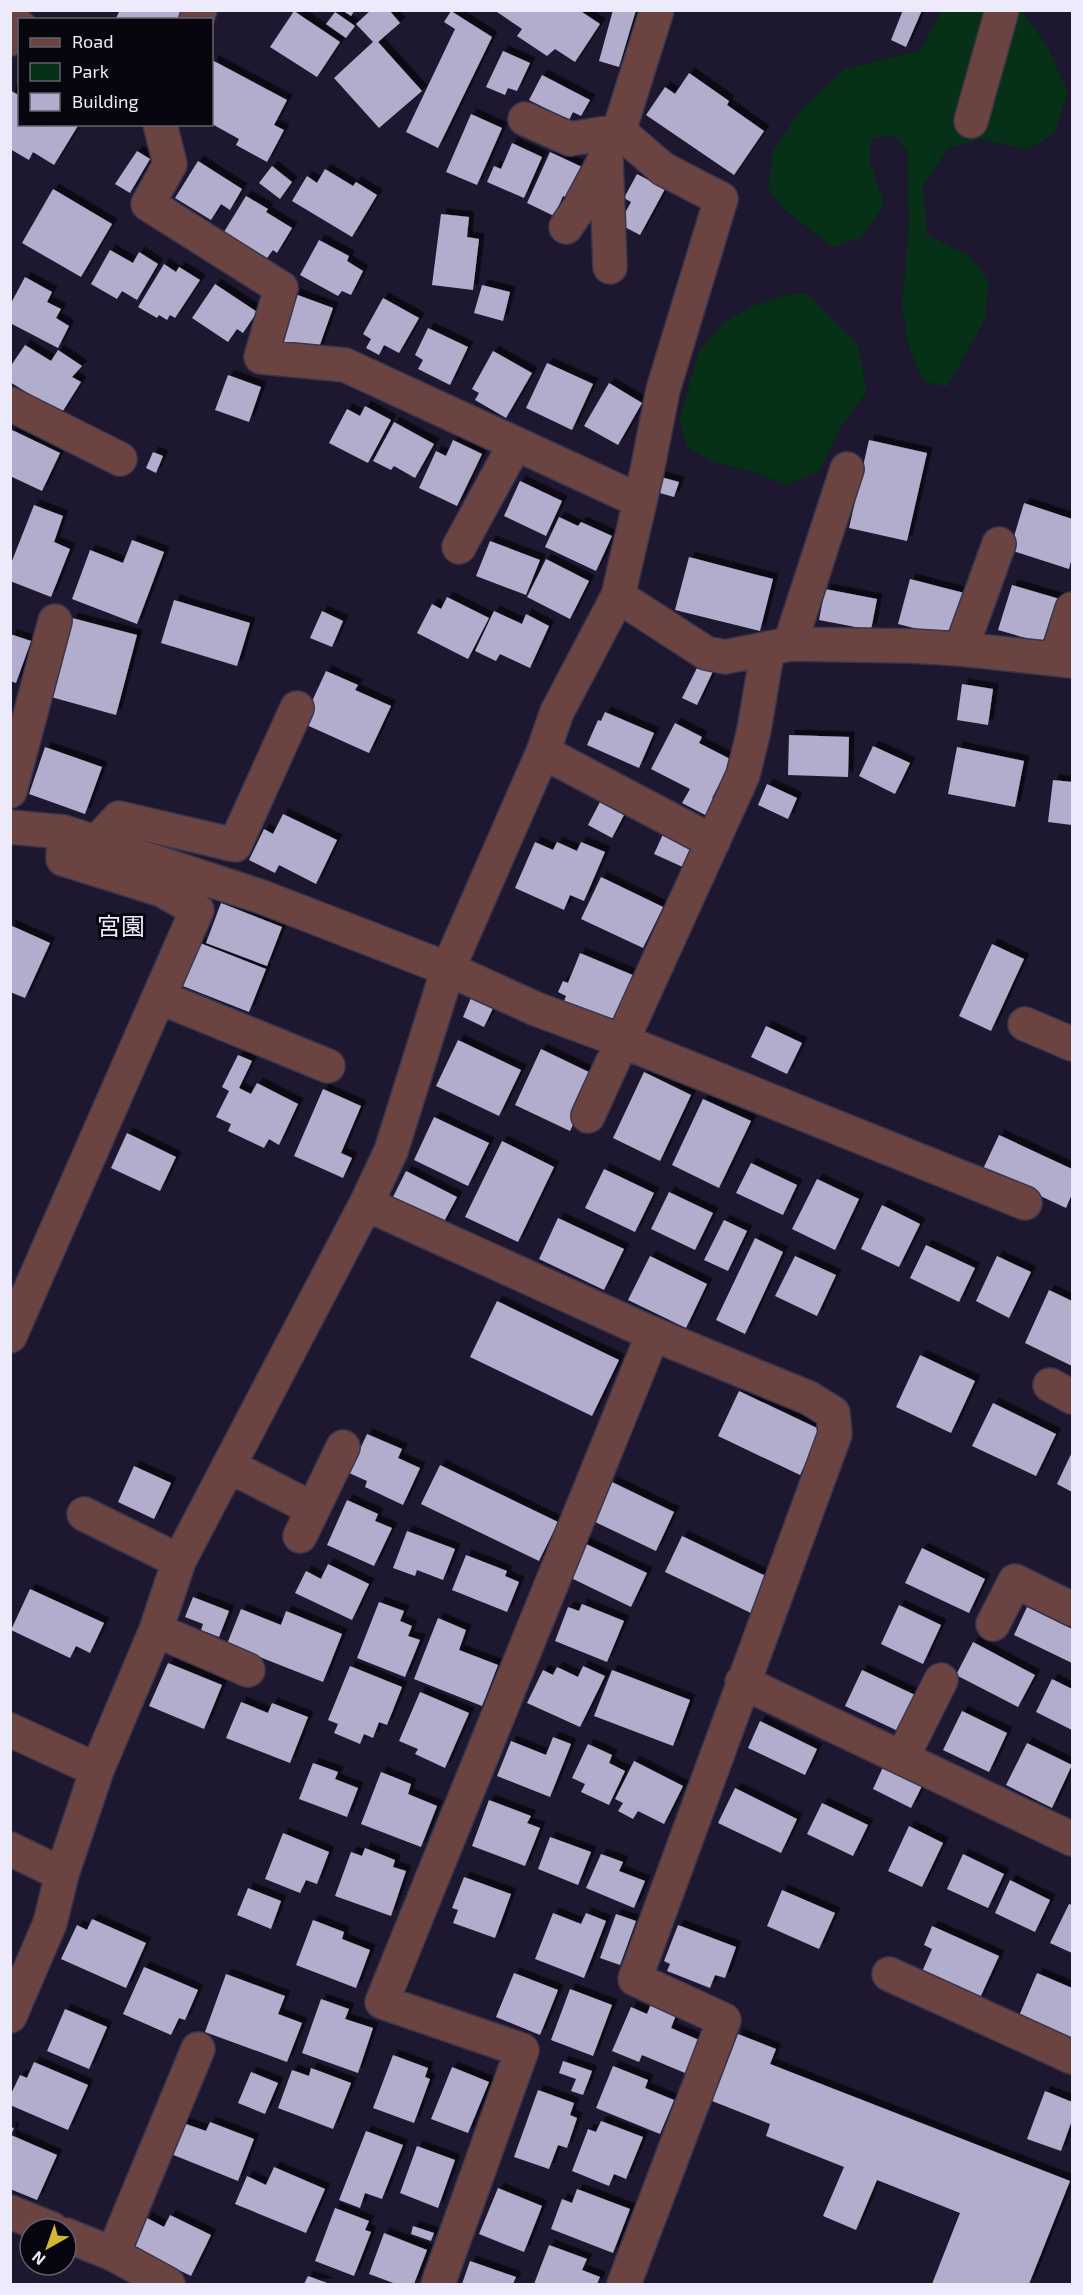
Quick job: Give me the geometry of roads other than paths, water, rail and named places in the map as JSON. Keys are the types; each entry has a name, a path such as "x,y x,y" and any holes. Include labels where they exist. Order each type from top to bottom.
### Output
{"street":[{"path":"566,227 579,208 613,144 657,10"},
{"path":"971,121 1002,10"},
{"path":"10,2016 50,1923 62,1874 97,1770 156,1630 179,1561 366,1204 391,1151 448,969 543,752 557,712 618,596 663,390 721,199 613,144 570,139 525,119"},
{"path":"160,126 170,164 148,204 281,288 261,357 345,365 640,501"},
{"path":"610,267 613,144"},
{"path":"10,404 120,459"},
{"path":"459,547 515,444"},
{"path":"588,1116 743,775 779,646 847,469"},
{"path":"962,649 999,544"},
{"path":"618,596 706,653 724,657 779,646 911,646 1064,660 1072,609"},
{"path":"10,792 55,621"},
{"path":"96,843 119,818 235,845 297,708"},
{"path":"543,752 713,842"},
{"path":"10,827 64,832 262,897 448,969 536,1010 622,1041 1025,1203"},
{"path":"10,1336 198,910 162,890 63,859 64,832"},
{"path":"159,997 328,1066"},
{"path":"1025,1024 1072,1044"},
{"path":"366,1204 653,1334 809,1398 833,1413 835,1434 742,1682 635,1979 724,2020 624,2284"},
{"path":"438,2284 522,2050 382,2002 653,1334"},
{"path":"229,1466 306,1523 343,1447"},
{"path":"84,1514 179,1561"},
{"path":"993,1624 1015,1581 1072,1609"},
{"path":"156,1630 248,1670"},
{"path":"902,1758 941,1680"},
{"path":"742,1682 1072,1839"},
{"path":"10,1730 97,1770"},
{"path":"10,1849 62,1874"},
{"path":"889,1974 1072,2057"},
{"path":"113,2254 198,2049"},
{"path":"78,2240 113,2254 168,2284"}],"district":[{"name":"宮園","path":"121,927"}]}
